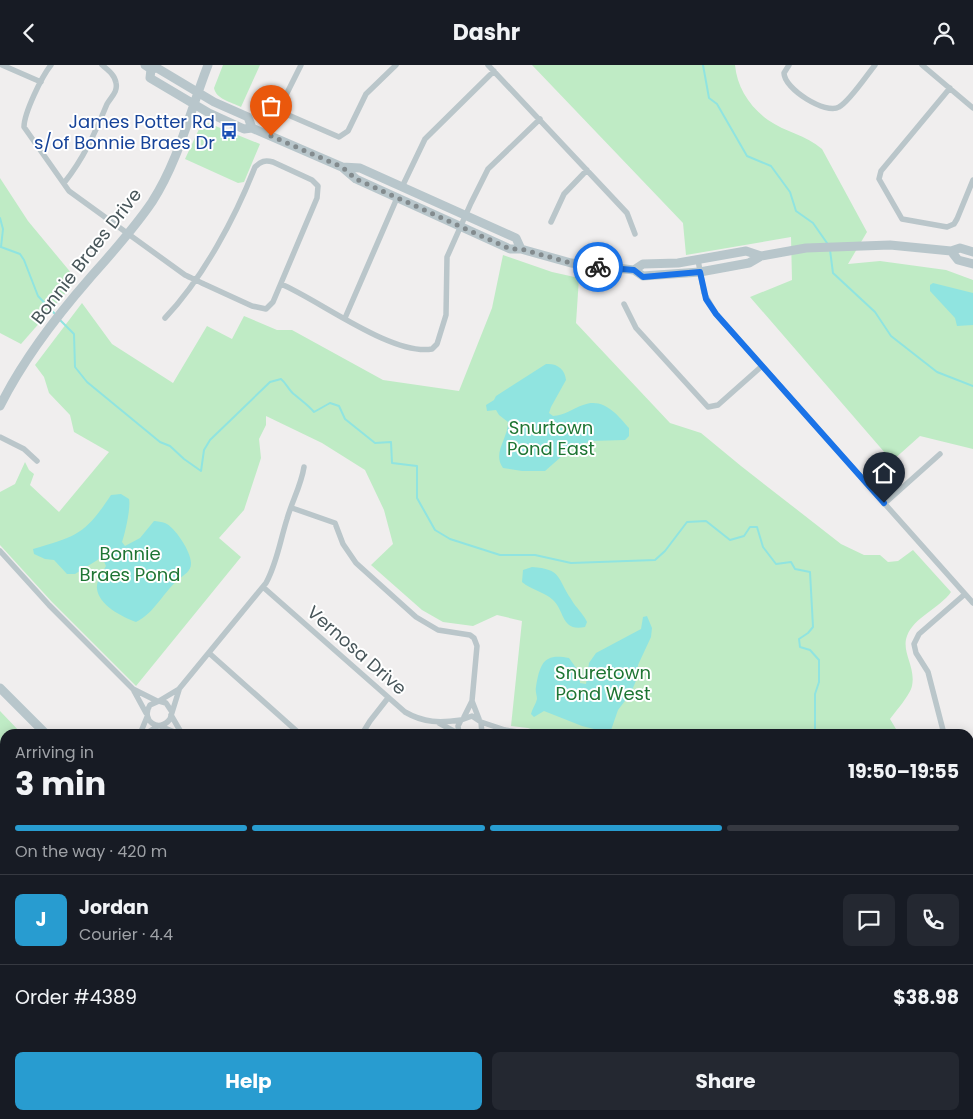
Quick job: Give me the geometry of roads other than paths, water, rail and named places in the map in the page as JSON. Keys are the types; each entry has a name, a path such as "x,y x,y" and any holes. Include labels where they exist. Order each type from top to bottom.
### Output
{"main road":[{"name":"Bonnie Braes Drive","path":"0,406 29,355 88,280 128,234 152,201 173,161 208,65"},
{"path":"252,128 248,117 198,93 157,68 148,67 150,78 194,105 244,129 252,128 342,167 356,179 510,249 521,249 571,263 634,270 643,277 700,272 749,263 761,256 792,250 856,245 914,246 951,251 960,248 973,251"},
{"path":"342,167 360,168 516,238 521,249"},
{"path":"634,270 643,264 698,260 746,251 761,256"},
{"path":"951,251 958,260 973,264"},
{"path":"0,688 41,729"}],"street":[{"path":"2,65 41,82"},
{"path":"51,65 41,82 25,119 24,127 75,196 177,270 194,279 259,309 269,307 281,283 319,190 312,180 268,161 263,161 255,167 235,214 194,279 177,305 165,318"},
{"path":"64,183 87,151 108,102 116,91 116,82 113,75 102,65"},
{"path":"301,65 283,101 282,111 339,137 348,131 366,94 396,65"},
{"path":"488,65 626,213 635,234"},
{"path":"789,65 784,77 792,88 802,96 829,109 835,109 841,106 875,65"},
{"path":"922,65 973,108"},
{"path":"402,187 425,139 494,71"},
{"path":"950,88 881,171 879,179 902,219 947,227 954,224 957,219 973,180"},
{"path":"281,283 399,346 423,349 435,346 446,315 447,257 465,215 488,169 540,119"},
{"path":"551,222 564,194 587,170"},
{"path":"345,318 397,198"},
{"path":"698,260 704,293 709,303 762,366 973,603"},
{"path":"624,304 636,328 708,407 718,405 762,366"},
{"path":"0,437 24,449 37,461"},
{"path":"884,503 940,454"},
{"path":"142,729 150,705 179,689 262,587 273,567 302,479 304,467"},
{"path":"292,508 335,523 345,548 356,563 416,617 438,629 470,635 474,638 477,642 477,653 472,701 458,726 458,729"},
{"path":"0,551 133,689 151,723 167,729"},
{"name":"Vernosa Drive","path":"262,587 388,698 412,716 439,723 450,729"},
{"path":"943,729 928,672 916,653 914,644 919,635 964,594"},
{"path":"209,653 294,729"},
{"path":"133,689 166,703 178,729"},
{"path":"154,729 168,723 179,689"},
{"path":"365,729 388,698"},
{"path":"472,701 480,720 481,729"},
{"name":"Vernosa Drive","path":"439,723 472,716 480,720"},
{"path":"480,720 502,729"}],"water":[{"path":"933,283 973,293 973,325 957,326 955,318 930,291 930,285"},
{"path":"546,364 560,367 566,380 549,413 553,416 583,405 597,403 609,408 620,417 629,428 629,436 625,440 591,441 570,449 545,471 522,471 503,468 499,457 508,422 496,410 487,411 486,405 494,400 496,396"},
{"path":"121,494 129,499 127,521 122,542 125,546 140,538 154,521 160,522 169,525 178,535 191,559 189,571 174,584 148,614 136,622 112,610 99,595 97,583 106,566 103,559 99,559 75,574 67,574 54,560 45,559 34,554 33,549 61,541 79,532 94,518 111,495"},
{"path":"532,567 549,570 558,576 587,622 585,627 577,628 567,624 553,600 522,582 523,570"},
{"path":"647,616 652,628 651,637 638,665 637,678 631,693 618,710 611,729 594,729 582,726 544,711 534,717 531,714 537,699 536,689 539,672 545,662 554,657 569,658 579,672 580,683 586,684 589,663 596,653 641,629 643,617"}],"waterway":[{"path":"703,65 709,98 717,104 747,156 771,166 790,192 796,211 813,223 827,243"},
{"path":"0,218 3,229 1,247 20,254 38,296 55,314"},
{"path":"830,250 833,273 875,312 891,336 937,372 973,386"},
{"path":"60,320 74,334 75,367 87,382 160,442 170,446 201,471 204,450 210,440 270,382 281,379 314,412 330,403 339,406 345,419 375,443 391,442 392,463 417,466 417,498 435,530 450,539 500,555 535,555 571,563 655,560 665,551 687,522 706,521 730,540 744,536 750,527 757,527 763,547 776,564 791,562 795,569 810,572 813,627 799,639 800,647 810,650 819,660 819,682 815,694 815,729"}],"place":[{"name":"James Potter Rd s/of Bonnie Braes Dr","path":"229,131"}],"park label":[{"name":"Snurtown Pond East","path":"551,438"},
{"name":"Bonnie Braes Pond","path":"130,564"},
{"name":"Snuretown Pond West","path":"603,682"}]}
